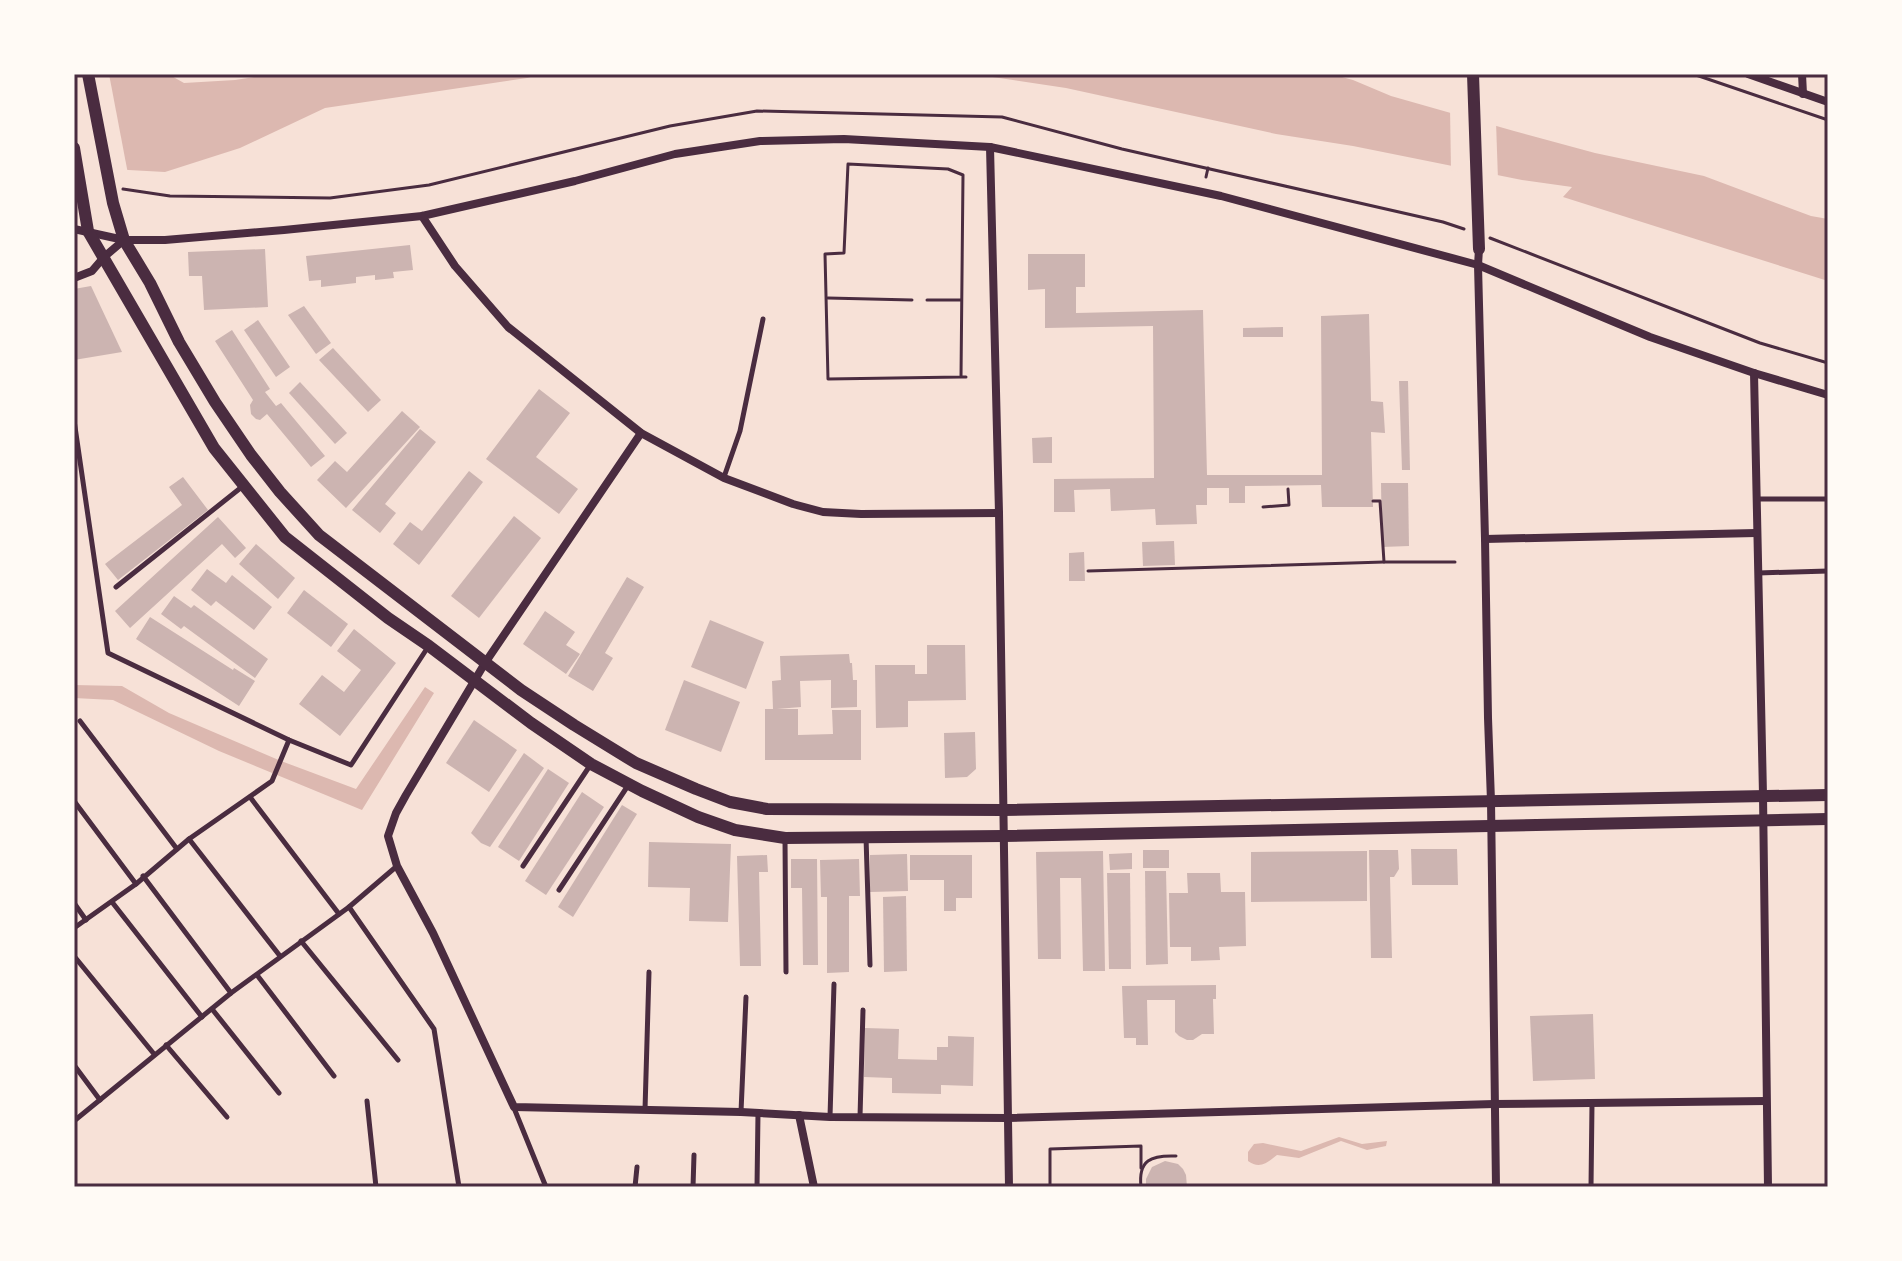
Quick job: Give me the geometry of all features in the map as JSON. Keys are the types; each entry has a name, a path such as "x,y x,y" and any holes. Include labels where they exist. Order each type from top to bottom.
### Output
{"street":[{"path":"88,74 113,203 124,240 215,402 280,492 319,535 521,690 636,763 730,802 767,809 1003,810 1828,795"},
{"path":"1473,74 1491,801 1496,1187"},
{"path":"1748,74 1828,102"},
{"path":"1802,74 1803,94"},
{"path":"74,229 124,240 165,240 422,216 575,181 675,154 760,141 844,139 990,147 1221,196 1478,265 1637,332 1828,395"},
{"path":"990,147 1009,1187"},
{"path":"74,148 88,231 214,448 285,537 388,618 591,764 698,817 735,830 785,838 1828,819"},
{"path":"422,216 455,266 508,327 641,433 724,478 823,512 999,513"},
{"path":"74,278 92,271 124,240"},
{"path":"1754,373 1768,1187"},
{"path":"641,433 474,680 396,813 388,836 397,866 433,933 514,1107 830,1117 1008,1118 1494,1104 1766,1101"},
{"path":"1485,539 1756,533"},
{"path":"799,1115 814,1187"}],"lane":[{"path":"724,478 740,431 763,319"},
{"path":"74,420 108,653 289,740 351,765 429,646"},
{"path":"116,587 244,486"},
{"path":"1756,499 1828,499"},
{"path":"1757,573 1828,571"},
{"path":"80,721 177,849"},
{"path":"74,928 136,884 189,839 272,781 289,740"},
{"path":"523,866 591,764"},
{"path":"559,890 629,784"},
{"path":"250,797 339,914"},
{"path":"74,801 136,884"},
{"path":"866,836 870,965"},
{"path":"785,838 786,972"},
{"path":"189,839 280,956"},
{"path":"74,1121 231,993 349,907 397,866"},
{"path":"143,876 231,993"},
{"path":"112,902 202,1017"},
{"path":"74,903 86,920"},
{"path":"349,907 434,1029 459,1187"},
{"path":"301,941 398,1060"},
{"path":"74,956 154,1055"},
{"path":"645,1110 649,972"},
{"path":"257,975 334,1076"},
{"path":"830,1117 834,984"},
{"path":"741,1112 746,997"},
{"path":"212,1009 279,1093"},
{"path":"860,1117 863,1010"},
{"path":"166,1045 227,1117"},
{"path":"74,1065 100,1100"},
{"path":"367,1101 376,1187"},
{"path":"1591,1187 1592,1103"},
{"path":"514,1107 546,1187"},
{"path":"757,1187 758,1113"},
{"path":"693,1187 694,1155"},
{"path":"635,1187 637,1167"}],"path":[{"path":"1693,74 1828,120"},
{"path":"115,188 170,196 330,198 429,185 670,126 757,111 1002,117 1122,149 1443,222"},
{"path":"848,164 948,169 963,175 963,377 828,379 826,298 825,254 844,253 848,164"},
{"path":"1206,177 1208,168"},
{"path":"1515,246 1760,343 1828,363"},
{"path":"826,298 912,300"},
{"path":"927,300 961,300"},
{"path":"1263,507 1289,505 1288,489"},
{"path":"1373,501 1380,501 1384,562"},
{"path":"1088,571 1455,562"},
{"path":"1050,1187 1050,1149 1141,1146 1141,1187"},
{"path":"1141,1168 1153,1159 1176,1156"}],"shaded area":[{"path":"74,74 168,74 184,83 274,74 542,74 325,108 240,148 165,172 74,167"},
{"path":"972,74 1331,74 1391,96 1514,131 1595,153 1704,176 1811,216 1828,219 1828,281 1563,197 1572,187 1276,134 1066,88"},
{"path":"74,685 122,686 169,713 356,789 425,687 434,693 362,810 219,751 113,700 74,698"},
{"path":"1339,1137 1362,1144 1387,1141 1386,1146 1367,1150 1341,1141 1299,1158 1277,1155 1260,1165 1248,1161 1248,1152 1254,1144 1301,1151"}],"pier":[{"path":"74,74 109,74 128,174 74,171"},
{"path":"1450,108 1496,122 1498,180 1451,170"}],"building":[{"path":"410,245 413,270 393,272 394,278 375,280 375,275 356,277 356,283 321,287 321,280 309,281 306,256"},
{"path":"265,249 268,307 204,310 202,276 189,276 188,252"},
{"path":"1028,254 1085,254 1085,287 1076,287 1076,313 1203,310 1207,475 1322,475 1321,316 1369,314 1371,401 1383,402 1385,433 1371,432 1373,507 1322,507 1321,485 1245,486 1245,503 1229,503 1229,488 1207,488 1207,505 1196,505 1197,524 1156,525 1155,509 1111,511 1110,489 1074,490 1075,512 1054,512 1054,479 1154,478 1153,326 1045,328 1045,289 1028,290"},
{"path":"91,286 122,352 74,360 74,289"},
{"path":"304,306 331,343 316,354 288,315"},
{"path":"258,320 290,367 276,377 244,330"},
{"path":"1283,327 1283,337 1243,337 1243,328"},
{"path":"232,330 270,389 265,392 276,406 281,403 325,456 311,467 267,414 260,420 251,414 253,400 215,341"},
{"path":"333,348 381,400 368,412 319,360"},
{"path":"1399,381 1408,381 1410,470 1402,470"},
{"path":"300,382 347,433 335,444 289,393"},
{"path":"539,389 570,413 536,457 578,489 559,514 486,459"},
{"path":"402,411 420,427 346,508 317,480 335,461 347,472"},
{"path":"420,429 436,442 385,504 396,513 380,533 352,510"},
{"path":"1052,437 1052,463 1033,463 1032,438"},
{"path":"469,471 483,482 419,565 393,544 410,522 422,531"},
{"path":"183,477 208,510 118,580 105,564 182,505 169,487"},
{"path":"1381,483 1408,483 1409,546 1382,547"},
{"path":"514,516 541,538 479,618 451,596"},
{"path":"218,517 246,548 235,558 222,544 130,628 115,611"},
{"path":"1174,541 1175,565 1143,566 1142,542"},
{"path":"256,544 295,578 278,599 239,564"},
{"path":"1084,552 1085,581 1069,581 1069,553"},
{"path":"207,569 226,583 232,575 272,607 254,630 216,601 211,606 191,590"},
{"path":"627,577 644,587 605,653 613,658 593,691 568,676"},
{"path":"304,590 348,624 331,647 287,613"},
{"path":"174,596 191,608 194,605 268,659 255,678 184,626 181,629 161,614"},
{"path":"545,611 575,632 566,645 580,654 566,674 523,644"},
{"path":"150,617 255,681 239,706 136,639"},
{"path":"710,620 764,642 746,689 691,667"},
{"path":"354,629 396,663 340,736 299,704 322,675 344,692 361,670 337,651"},
{"path":"927,645 965,645 966,700 908,701 908,727 876,728 875,665 915,665 915,674 927,674"},
{"path":"849,654 853,680 857,680 857,707 831,708 831,680 800,681 801,707 777,709 798,709 798,735 833,734 832,710 861,710 861,760 765,760 765,709 773,709 772,681 781,680 780,656"},
{"path":"684,680 740,702 721,752 665,730"},
{"path":"474,720 517,750 489,792 446,763"},
{"path":"975,732 976,769 967,777 945,778 944,733"},
{"path":"524,753 544,768 490,847 471,833"},
{"path":"548,769 569,783 519,861 498,847"},
{"path":"582,792 604,807 546,895 525,881"},
{"path":"622,805 637,814 573,917 558,907"},
{"path":"649,842 731,844 728,922 689,921 690,888 648,887"},
{"path":"1411,849 1457,849 1458,885 1412,885"},
{"path":"1143,850 1169,850 1169,868 1143,868"},
{"path":"1369,850 1398,850 1399,869 1394,877 1390,877 1392,958 1371,958"},
{"path":"1103,851 1105,971 1083,971 1081,878 1060,878 1061,959 1038,959 1036,852"},
{"path":"1367,851 1367,901 1251,902 1251,852"},
{"path":"1132,853 1132,869 1110,870 1109,854"},
{"path":"907,854 908,891 870,892 870,855"},
{"path":"767,855 768,872 759,872 761,966 740,966 737,856"},
{"path":"910,855 972,855 972,898 956,898 956,911 944,911 944,880 910,880"},
{"path":"791,859 817,859 818,965 803,965 802,888 791,888"},
{"path":"859,859 860,896 849,896 849,972 827,973 827,897 821,897 820,860"},
{"path":"1145,871 1166,871 1168,964 1146,965"},
{"path":"1107,873 1130,873 1131,969 1109,969"},
{"path":"1187,873 1220,873 1221,892 1245,892 1246,946 1219,947 1220,960 1191,961 1191,947 1170,947 1169,893 1188,893"},
{"path":"906,896 907,971 884,972 883,897"},
{"path":"1216,985 1216,999 1213,999 1214,1034 1202,1034 1193,1040 1179,1036 1175,1032 1175,1000 1147,1000 1148,1045 1136,1045 1136,1038 1124,1038 1122,986"},
{"path":"1593,1014 1595,1079 1533,1081 1530,1016"},
{"path":"865,1028 899,1029 898,1059 937,1060 937,1047 948,1047 948,1036 974,1037 973,1086 941,1085 941,1094 892,1093 892,1078 864,1077"},
{"path":"1165,1161 1178,1164 1183,1169 1187,1187 1146,1187 1152,1167"}]}
